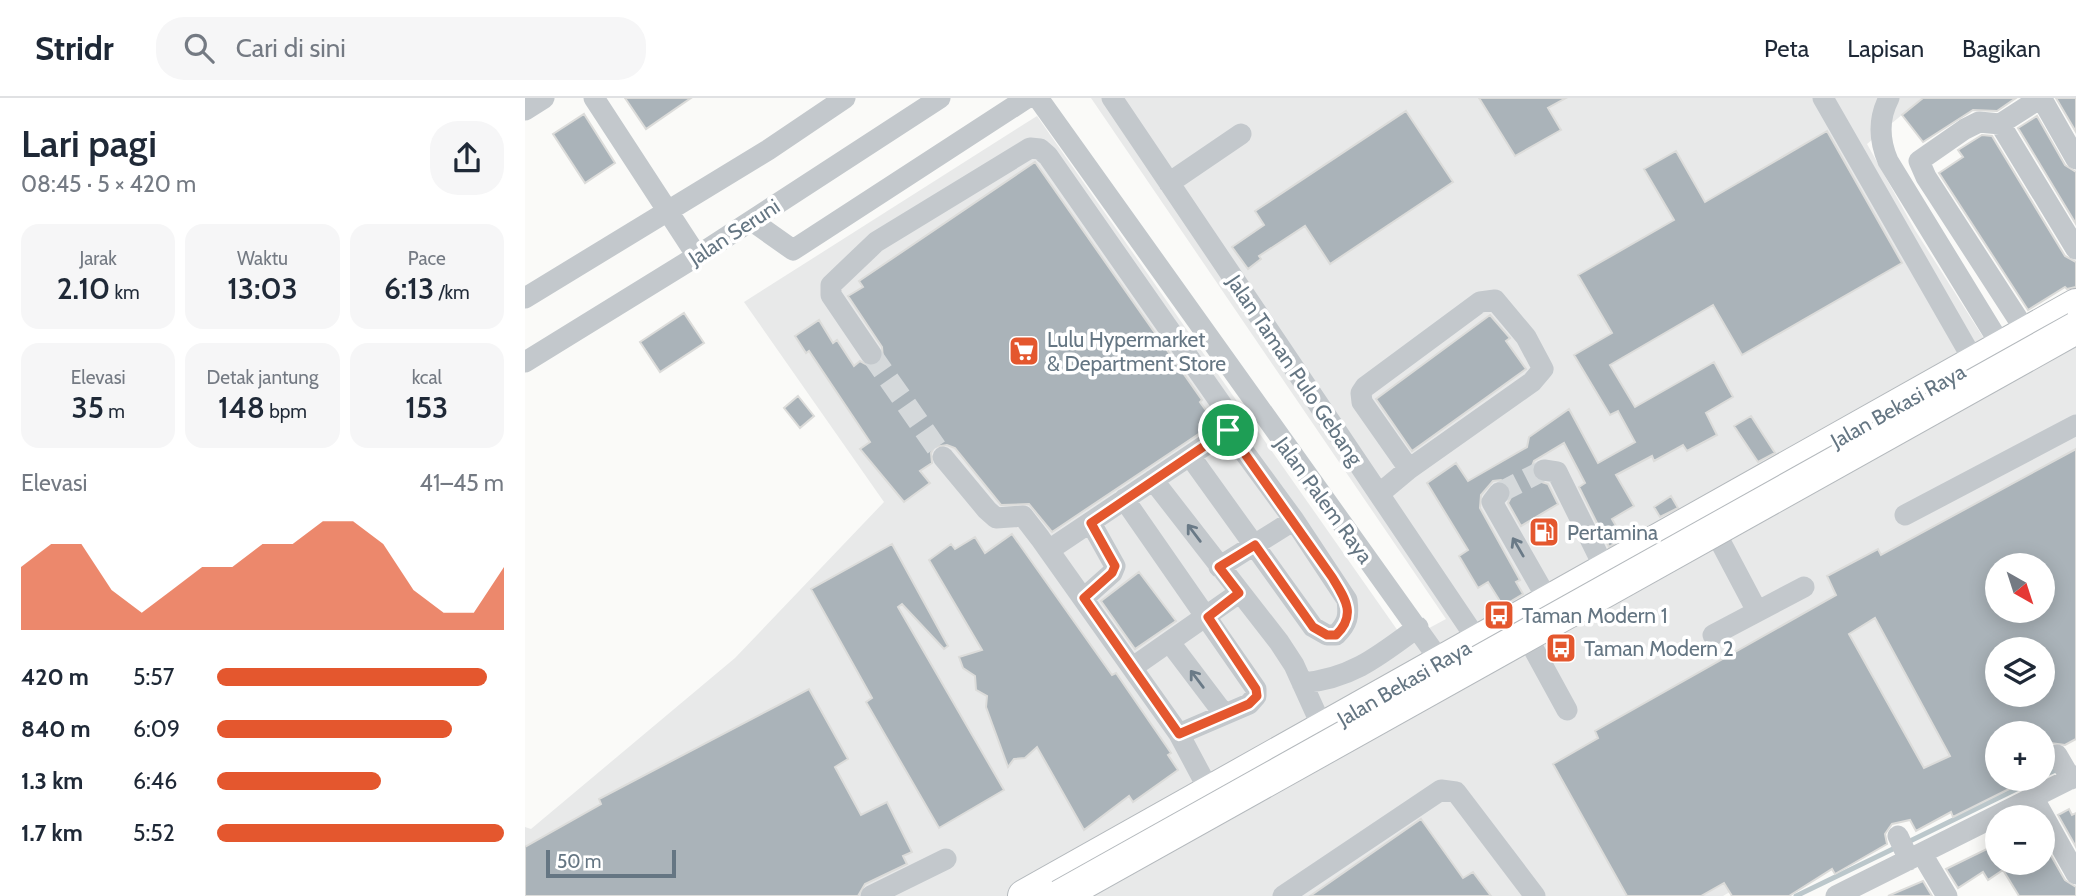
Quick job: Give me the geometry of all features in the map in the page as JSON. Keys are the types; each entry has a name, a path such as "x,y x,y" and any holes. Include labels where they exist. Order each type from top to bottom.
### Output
{"highway":[{"name":"Jalan Bekasi Raya","path":"1089,896 1274,774 1323,729 2076,305"},
{"path":"1061,896 2076,328"},
{"name":"Jalan Bekasi Raya","path":"1024,896 1211,794 1274,774 1433,702 2076,343"},
{"path":"1967,368 1972,400"},
{"path":"1429,668 1433,702"}],"street":[{"path":"525,110 544,98"},
{"path":"594,98 697,256"},
{"path":"525,298 845,98"},
{"name":"Jalan Seruni","path":"525,362 697,256 940,98"},
{"path":"752,221 793,250 1027,98"},
{"name":"Jalan Palem Raya","path":"1038,98 1359,551 1417,627 1429,668"},
{"name":"Jalan Taman Pulo Gebang","path":"1112,98 1478,641"},
{"path":"1823,98 1967,368"},
{"path":"1889,98 1881,121 1881,144 1888,161 2015,340"},
{"path":"2015,340 1919,166 1923,156 1979,122 2000,124 2042,100 2076,159"},
{"path":"2000,124 2076,248"},
{"path":"1169,183 1241,134"},
{"path":"871,354 831,295 831,285 876,242 1030,148 1048,156 1231,418 1228,430 1049,550"},
{"path":"1379,494 1409,469 1532,382 1543,369 1526,337 1495,300 1480,302 1361,393 1362,402 1409,469"},
{"path":"1905,515 2076,425"},
{"path":"1190,456 1313,627 1327,635 1336,635 1346,625 1349,614 1347,600 1294,520 1228,430"},
{"path":"943,457 987,510 996,517 1023,516 1179,734 1211,794"},
{"path":"1543,470 1557,472 1605,569"},
{"path":"1153,480 1279,642 1302,682 1323,729"},
{"path":"1499,493 1492,502 1549,602"},
{"path":"1124,499 1256,689 1257,696 1249,704 1179,734"},
{"path":"1219,567 1294,520"},
{"path":"1084,598 1112,573 1115,566 1091,523"},
{"path":"1720,541 1757,611"},
{"path":"1713,635 1804,587"},
{"path":"1133,667 1171,644 1239,593"},
{"path":"1302,682 1344,676 1380,655 1417,627"},
{"path":"1171,644 1224,714"},
{"path":"1532,646 1567,710"},
{"path":"1841,895 1907,848 2004,803 2033,797 2066,768"},
{"path":"1283,896 1441,790 1450,789 1456,792 1535,896"},
{"path":"2033,797 2076,874"},
{"path":"1907,848 1947,896"},
{"path":"871,896 946,859"}],"shaded area":[{"path":"1091,98 1922,98 1867,144 1915,230 2011,381 2076,347 2076,690 2055,701 2055,637 1985,637 1985,707 2045,707 2019,721 1985,721 1985,740 1723,896 525,896 525,827 531,829 735,658 884,502 744,302 1037,116 1405,641 1446,619"}],"building":[{"path":"625,98 691,98 646,129"},
{"path":"1479,98 1566,98 1548,108 1561,130 1515,156"},
{"path":"1923,98 2016,98 1997,111 1973,110 1923,142 1902,115"},
{"path":"2056,98 2076,98 2076,132"},
{"path":"1406,111 1453,182 1330,264 1305,226 1259,256 1261,259 1248,269 1232,247 1264,225 1255,211"},
{"path":"584,114 615,163 585,183 553,134"},
{"path":"2037,116 2065,165 2076,172 2076,224 2018,128"},
{"path":"1827,131 1902,263 1742,355 1713,305 1610,365 1635,407 1714,362 1733,397 1706,413 1717,435 1687,451 1683,445 1654,461 1652,456 1616,475 1634,506 1612,519 1623,538 1609,547 1579,487 1585,483 1564,443 1534,461 1531,469 1535,480 1548,484 1558,504 1521,526 1508,503 1512,495 1511,487 1501,480 1493,481 1481,495 1480,508 1520,580 1516,582 1523,594 1503,606 1488,582 1478,588 1459,556 1468,550 1427,483 1456,463 1468,481 1527,447 1529,437 1569,409 1598,463 1635,442 1618,411 1610,415 1574,355 1612,333 1578,275 1674,220 1644,169 1676,151 1705,202"},
{"path":"1982,135 1992,136 2065,256 2076,262 2076,287 2065,287 2028,310 1939,173 1963,157 1958,150"},
{"name":"Lulu Hypermarket & Department Store","path":"1035,162 1202,400 1200,402 1215,423 1052,532 1029,504 1001,505 955,448 947,445 934,447 931,453 932,463 920,471 930,483 904,502 860,449 870,442 809,351 806,353 795,336 819,320 833,343 837,340 854,366 860,361 871,367 879,364 883,359 882,347 848,296 863,287 859,281"},
{"path":"684,313 704,343 660,372 640,342"},
{"path":"1490,315 1510,338 1506,341 1526,369 1412,451 1376,399"},
{"path":"798,396 814,416 800,428 784,408"},
{"path":"1751,416 1775,453 1758,462 1734,426"},
{"path":"2076,449 2076,739 2065,745 2055,744 2055,721 1985,721 1985,791 2005,791 1953,817 1951,812 1916,831 1910,820 1892,824 1885,834 1887,844 1835,874 1832,869 1789,896 1732,896 1724,883 1701,896 1627,896 1553,764 1598,738 1595,731 1836,595 1827,576 1878,549 1881,555","holes":["1875,618 1950,756 1924,768 1849,634"]},
{"path":"1671,496 1678,508 1660,517 1654,507"},
{"path":"1012,534 1112,675 1116,673 1171,753 1168,755 1178,770 1133,802 1129,796 1084,830 1037,747 1025,758 1014,759 1008,767 986,707 987,696 976,690 975,676 963,668 959,657 982,650 929,560 951,544 955,549 975,537 985,553"},
{"path":"892,544 948,646 944,649 902,604 898,607 1004,790 939,828 866,702 872,698 811,589"},
{"path":"1139,572 1176,621 1135,649 1101,601"},
{"path":"809,689 848,759 835,767 861,815 887,802 912,852 903,856 907,864 865,884 858,896 525,896 525,847 601,804 599,799"},
{"path":"2069,809 2072,815 2076,813 2076,847 2058,815"},
{"path":"1421,819 1463,878 1473,872 1491,896 1310,896"},
{"path":"1985,850 1985,875 1996,875 1988,880 1983,872 1958,888 1946,869"},
{"path":"2055,863 2065,880 2076,887 2076,896 2019,896 2006,875 2055,875"},
{"path":"1923,881 1932,896 1888,896"}],"waterway":[{"path":"1906,843 2012,791"},
{"path":"1796,896 1897,847"}],"tunnel":[{"path":"871,354 943,457"},
{"path":"1499,493 1544,470"}],"place":[{"name":"Lulu Hypermarket & Department Store","path":"1024,351"},
{"name":"Pertamina","path":"1544,532"},
{"name":"Taman Modern 1","path":"1499,615"},
{"name":"Taman Modern 2","path":"1561,648"}],"route":[{"path":"1228,430 1332,577 1347,600 1349,614 1346,625 1336,635 1327,635 1313,627 1255,545 1219,567 1239,593 1208,617 1256,689 1257,696 1249,704 1196,729 1179,734 1084,598 1112,573 1115,566 1112,556 1091,523 1228,430"}]}
